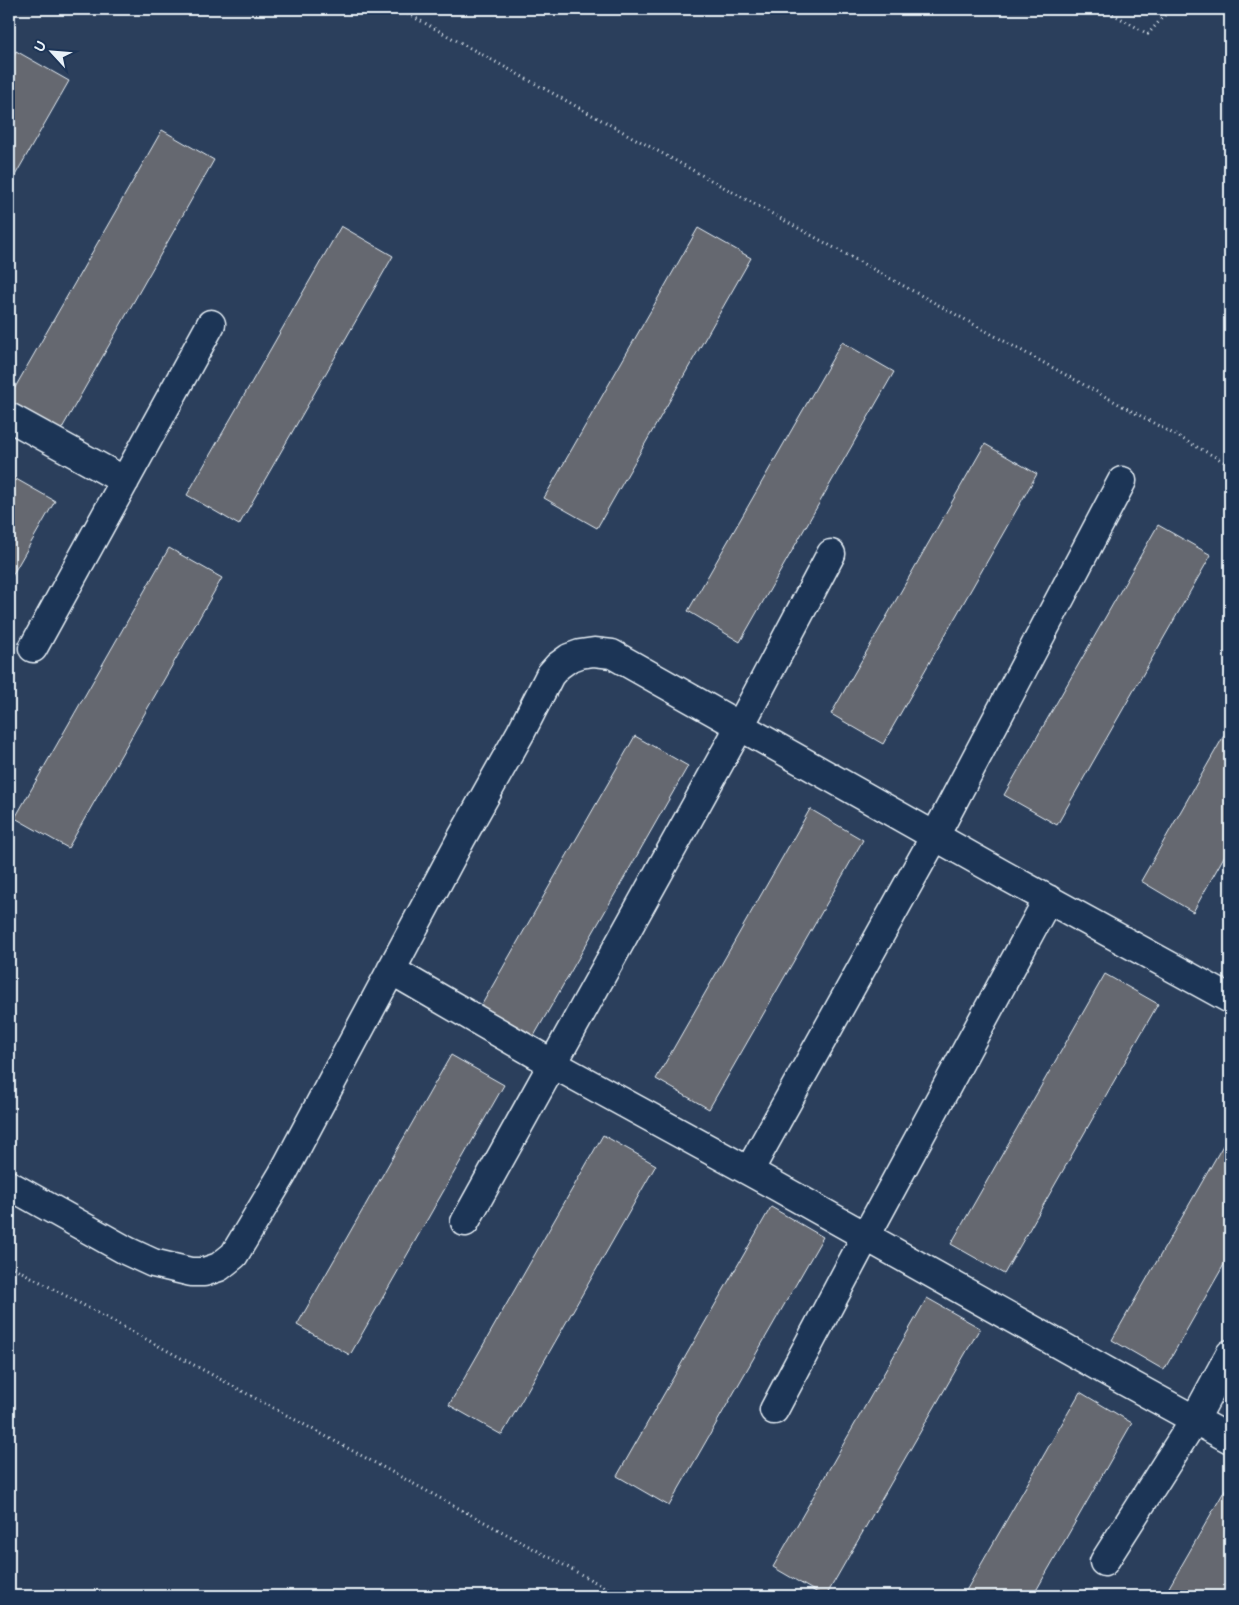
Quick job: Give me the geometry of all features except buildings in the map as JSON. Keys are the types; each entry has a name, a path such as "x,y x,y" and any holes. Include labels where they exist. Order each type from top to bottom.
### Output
{"lane":[{"path":"33,648 211,324"},
{"path":"9,417 125,481"},
{"path":"749,1170 935,836 1122,481"},
{"path":"465,1222 740,726 831,554"},
{"path":"9,1185 127,1251 153,1263 191,1272 204,1272 219,1267 234,1255 282,1175 550,675 569,658 580,654 594,652 612,654 1230,999"},
{"path":"774,1410 1048,899"},
{"path":"391,970 553,1064 749,1170 1230,1439"},
{"path":"1104,1562 1195,1419 1230,1354"}],"path":[{"path":"399,9 1230,465"},
{"path":"1104,9 1148,34 1170,9"},
{"path":"9,1265 621,1596"}]}
